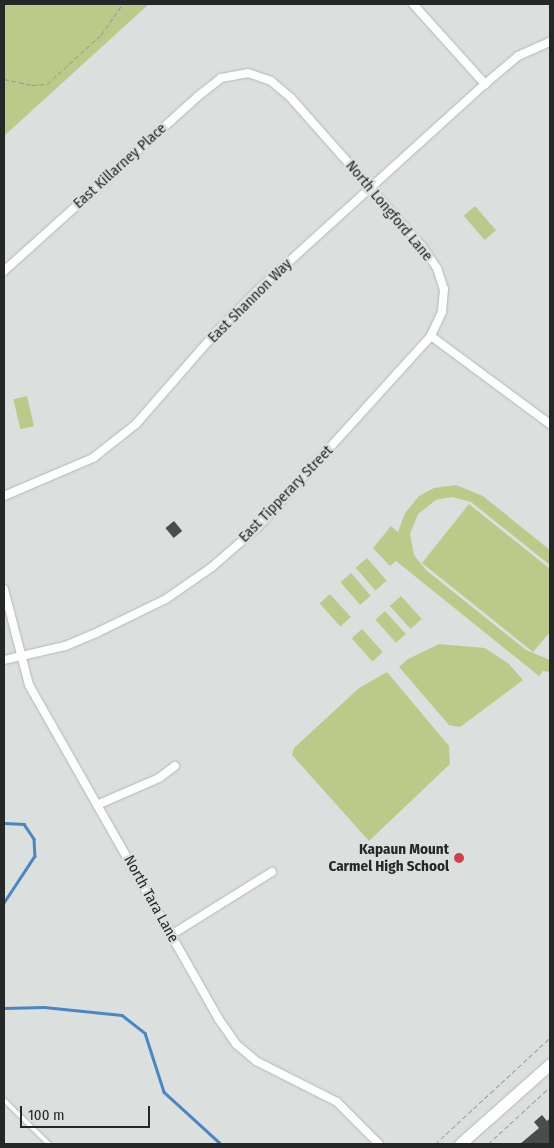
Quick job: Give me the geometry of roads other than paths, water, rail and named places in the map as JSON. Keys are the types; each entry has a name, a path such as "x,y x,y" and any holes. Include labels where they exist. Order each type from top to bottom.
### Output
{"main road":[{"path":"460,1144 550,1064"}],"street":[{"path":"413,4 485,84"},
{"name":"East Shannon Way","path":"4,496 93,458 136,424 218,330 371,188 518,56 550,42"},
{"name":"North Longford Lane","path":"244,73 257,74 271,81 291,98 371,188 437,268 444,289 442,312 431,336"},
{"name":"East Killarney Place","path":"4,271 197,97 221,78 244,73"},
{"path":"431,336 550,424"},
{"name":"East Tipperary Street","path":"4,660 65,646 96,633 166,599 212,567 258,527 431,336"},
{"name":"North Tara Lane","path":"4,590 29,685 171,935 236,1044 256,1061 337,1102 379,1144"},
{"path":"97,805 160,778 175,766"},
{"path":"171,935 272,872"}],"lane":[{"path":"4,1100 49,1144"}],"waterway":[{"path":"4,823 24,824 34,839 35,856 4,903"},
{"path":"4,1008 44,1007 122,1015 145,1033 164,1092 221,1144"}],"place":[{"name":"Kapaun Mount Carmel High School","path":"459,858"}]}
